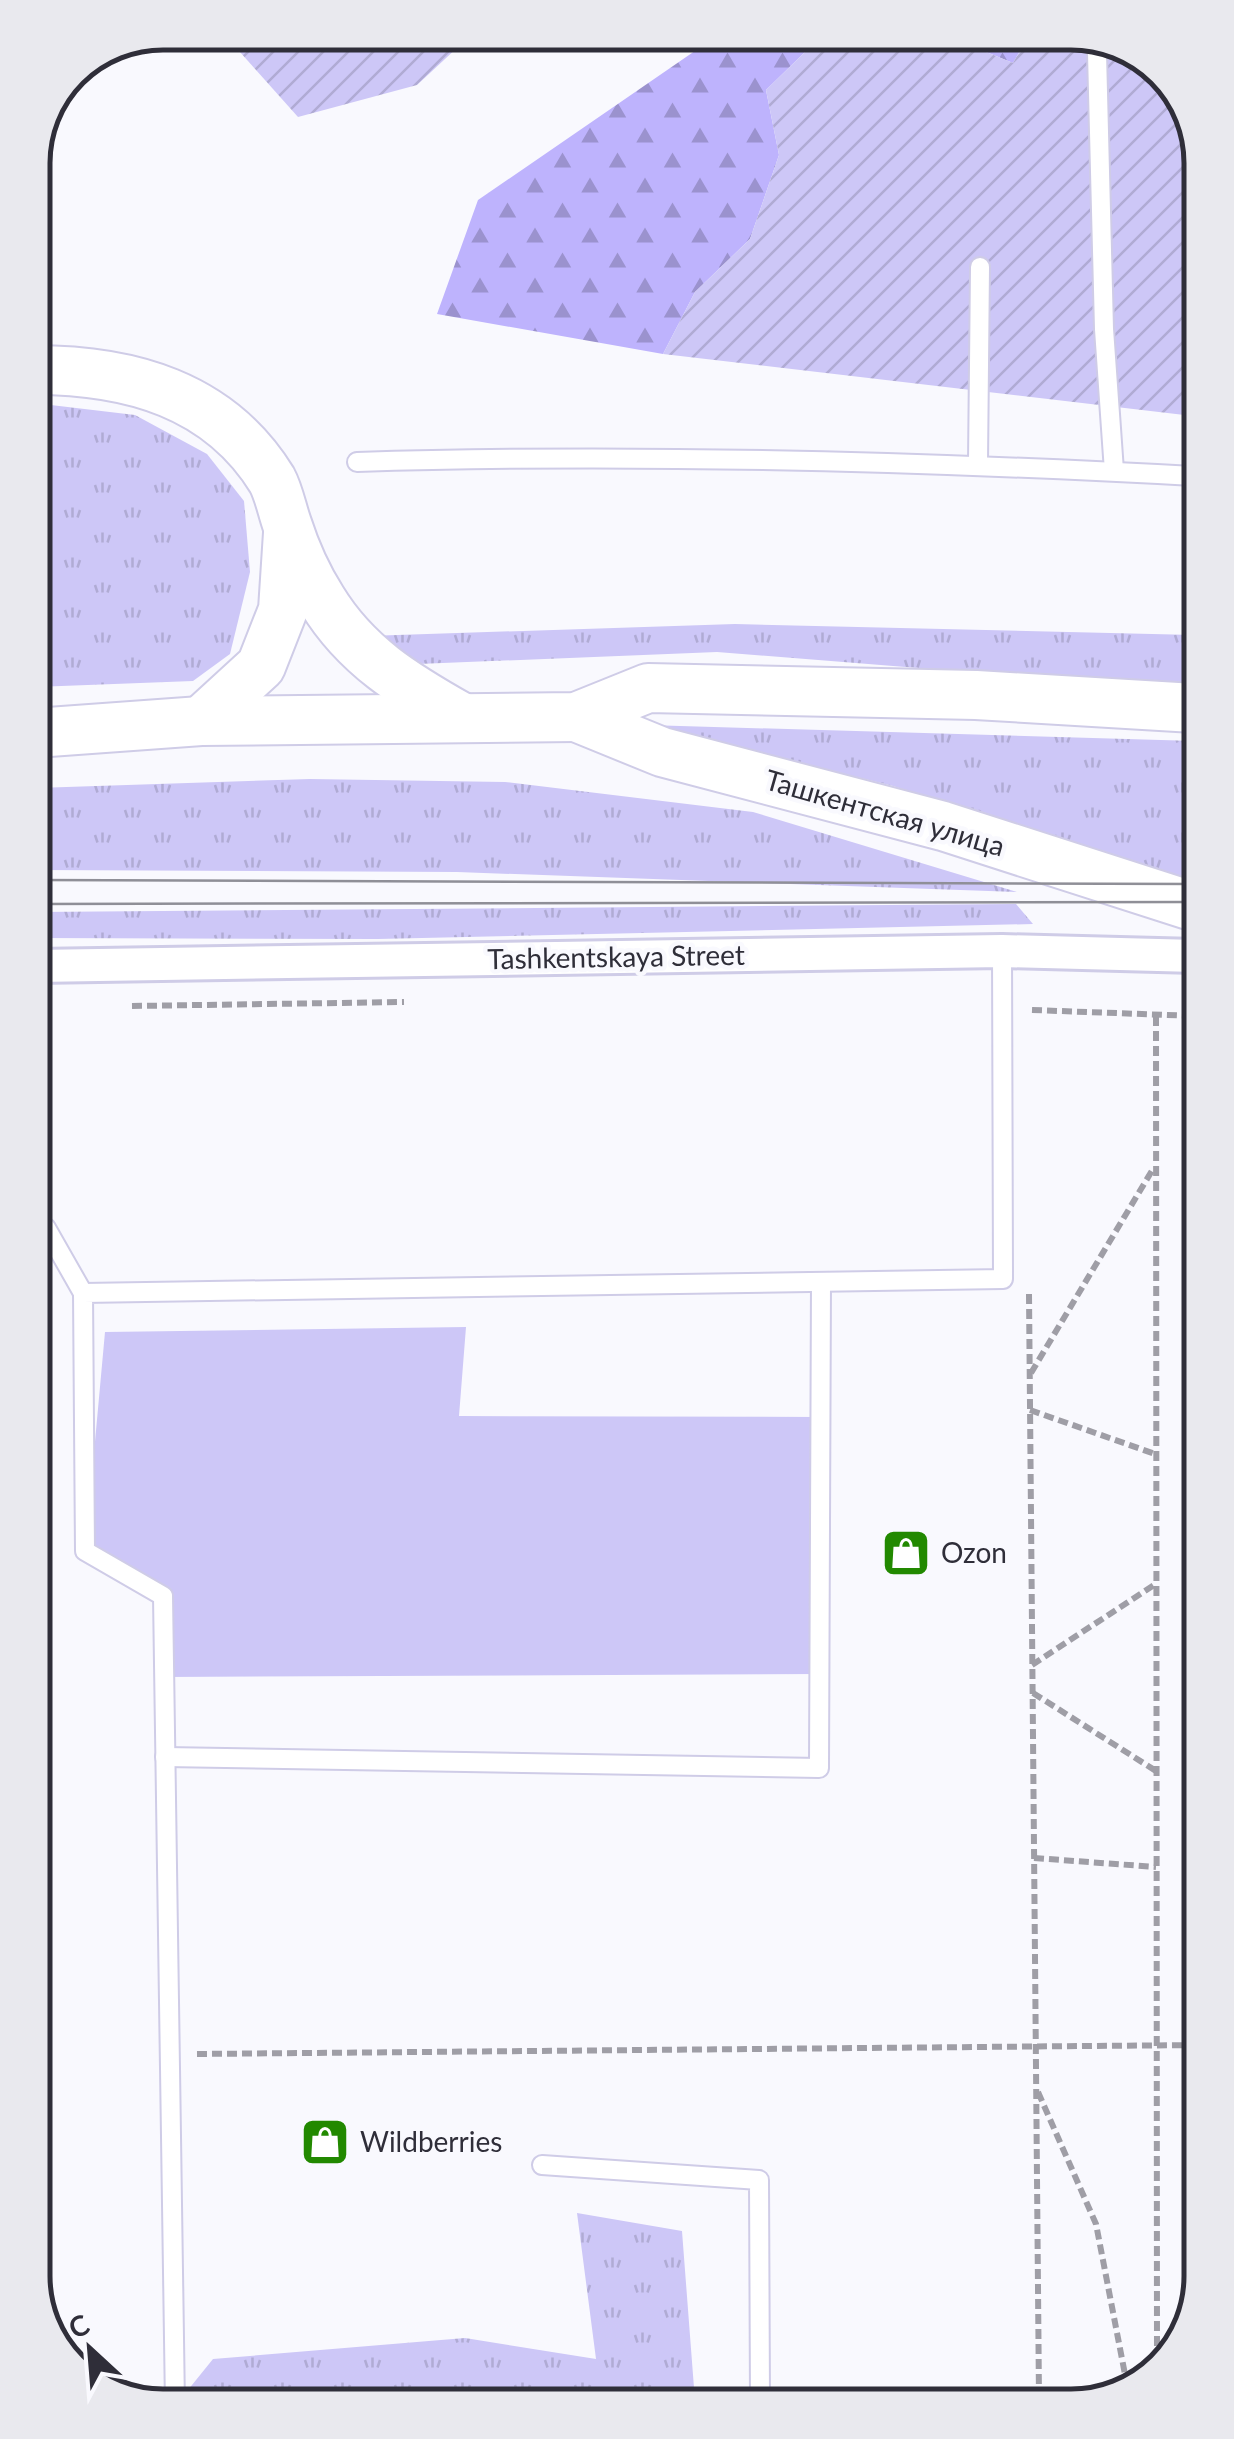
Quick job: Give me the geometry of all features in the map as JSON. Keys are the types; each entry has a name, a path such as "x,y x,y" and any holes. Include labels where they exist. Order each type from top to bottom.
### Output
{"main road":[{"path":"50,371 114,374 201,405 247,447 274,483 288,529 322,601 363,653 392,678 463,718"},
{"path":"200,720 261,666 283,610 288,529"},
{"name":"Ташкентская улица","path":"50,731 200,720 576,716 648,688 976,695 1184,707"},
{"name":"Ташкентская улица","path":"576,716 662,752 943,826 1184,903"}],"street":[{"name":"Tashkentskaya Street","path":"50,966 1002,951 1184,956"}],"lane":[{"path":"1097,54 1104,329 1114,472"},
{"path":"978,462 980,266"},
{"path":"356,462 626,455 978,462 1184,476"},
{"path":"82,1293 1003,1279 1002,951"},
{"path":"50,1235 82,1293 84,1551 163,1596 175,2389"},
{"path":"165,1758 820,1768 821,1282"},
{"path":"542,2165 759,2180 760,2389"}],"path":[{"path":"1001,987 1023,1009 1184,1016"},
{"path":"125,1006 412,1002"},
{"path":"1156,1016 1157,2349"},
{"path":"1030,1374 1156,1166"},
{"path":"1029,1283 1039,2389"},
{"path":"1030,1410 1155,1454"},
{"path":"1032,1662 1156,1584"},
{"path":"1033,1696 1156,1771"},
{"path":"1034,1858 1156,1868"},
{"path":"170,2054 1184,2045"},
{"path":"1036,2089 1096,2224 1125,2375"}],"green space":[{"path":"238,50 455,50 417,85 298,117"},
{"path":"696,50 812,50 805,52 766,90 779,155 750,239 695,292 663,354 437,314 478,200"},
{"path":"981,50 1020,50 1013,63"},
{"path":"981,50 1013,63 1020,50 1078,50 1127,65 1151,83 1169,107 1182,141 1184,415 663,354 695,292 750,239 779,155 766,90 805,52"},
{"path":"50,405 135,415 207,454 244,501 250,572 230,654 193,681 50,686"},
{"path":"735,624 1184,635 1184,689 717,652 418,664 367,636"},
{"path":"647,725 1184,741 1184,882 893,786"},
{"path":"310,779 505,782 753,812 1017,892 457,872 50,870 50,788"},
{"path":"1016,904 1033,924 378,939 50,938 50,912"},
{"path":"466,1327 459,1416 820,1417 820,1674 164,1677 163,1596 85,1551 105,1332"},
{"path":"577,2213 682,2231 694,2389 189,2389 213,2359 465,2338 596,2359"}],"tram line":[{"path":"50,880 1184,884"},
{"path":"50,904 1184,902"}],"place":[{"name":"Ozon","path":"906,1553"},
{"name":"Wildberries","path":"325,2142"}]}
